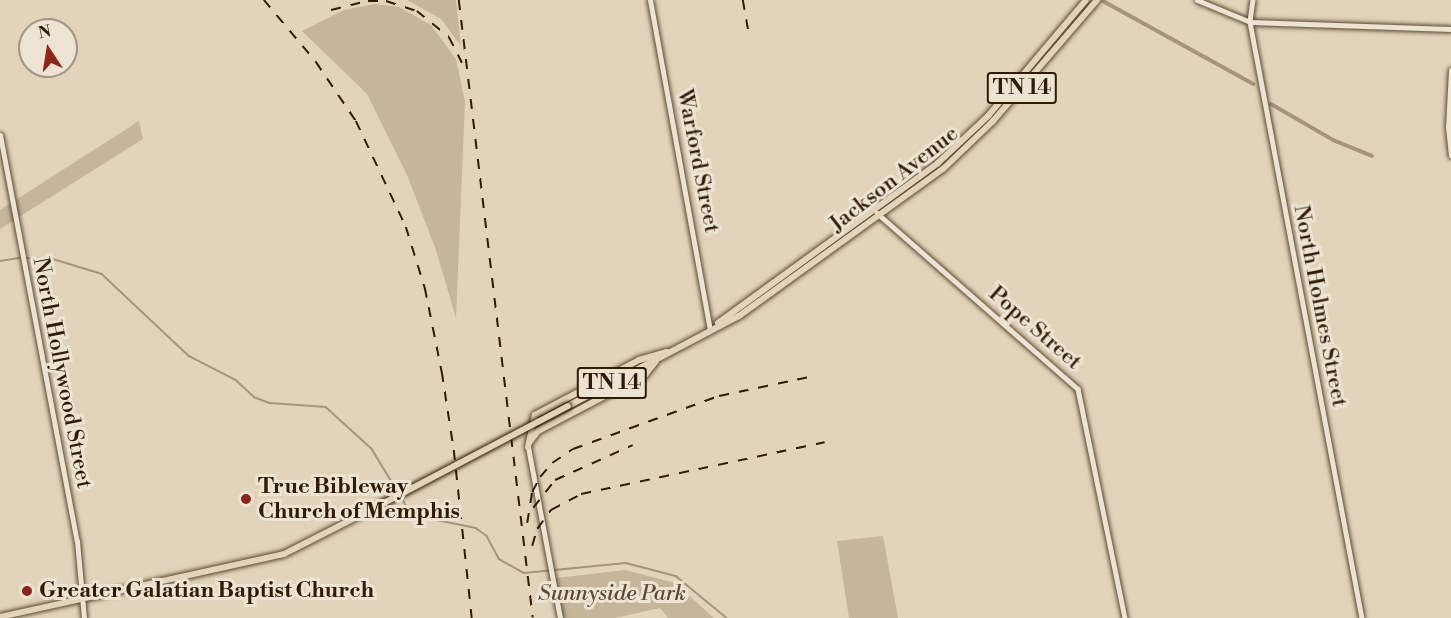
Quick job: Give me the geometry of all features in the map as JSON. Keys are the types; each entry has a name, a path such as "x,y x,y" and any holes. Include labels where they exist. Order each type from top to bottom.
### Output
{"main road":[{"name":"Warford Street","path":"650,0 710,330"},
{"name":"Jackson Avenue","path":"710,330 938,163 988,116 1086,0"},
{"path":"1197,0 1250,22 1451,29"},
{"name":"Jackson Avenue","path":"0,617 284,554 739,316 943,169 993,122 1096,1"},
{"path":"1451,70 1448,127 1451,156"},
{"name":"North Hollywood Street","path":"0,135 78,541 84,618"},
{"path":"560,618 528,447 536,415 639,360 671,351"},
{"path":"528,447 538,431 645,375 656,360"}],"street":[{"name":"North Holmes Street","path":"1253,0 1250,22 1362,618"},
{"name":"Pope Street","path":"874,210 1078,389 1125,618"}],"green space":[{"path":"407,0 456,0 461,46 441,19"},
{"path":"375,4 399,7 431,25 456,59 465,102 456,318 436,250 407,175 367,94 302,31 344,10"},
{"path":"139,121 143,139 0,229 0,210"},
{"path":"883,536 898,618 849,618 837,541"},
{"name":"Sunnyside Park","path":"625,570 675,583 714,618 668,618 660,608 615,618 564,618 556,578"}],"waterway":[{"path":"1101,0 1253,84"},
{"path":"1271,104 1333,140 1372,156"},
{"path":"0,261 20,258"},
{"path":"25,258 53,259 102,274 189,356 236,380 254,397 270,403 326,407 372,449 398,492"},
{"path":"401,496 408,509 417,516 476,528 487,536 499,559 524,573 626,563 676,576 727,618"}],"railway":[{"path":"264,0 316,62 356,121 406,227 425,288 442,372 454,450 472,618"},
{"path":"459,0 533,618"},
{"path":"743,0 750,38"},
{"path":"331,10 368,1 386,1 417,11 449,37 462,63"},
{"path":"527,523 532,492 540,477 552,463 573,449 719,396 814,376"},
{"path":"532,546 537,529 551,510 581,494 825,442"},
{"path":"533,508 555,480 633,445"}],"place":[{"name":"True Bibleway Church of Memphis","path":"246,499"},
{"name":"Greater Galatian Baptist Church","path":"27,591"}]}
